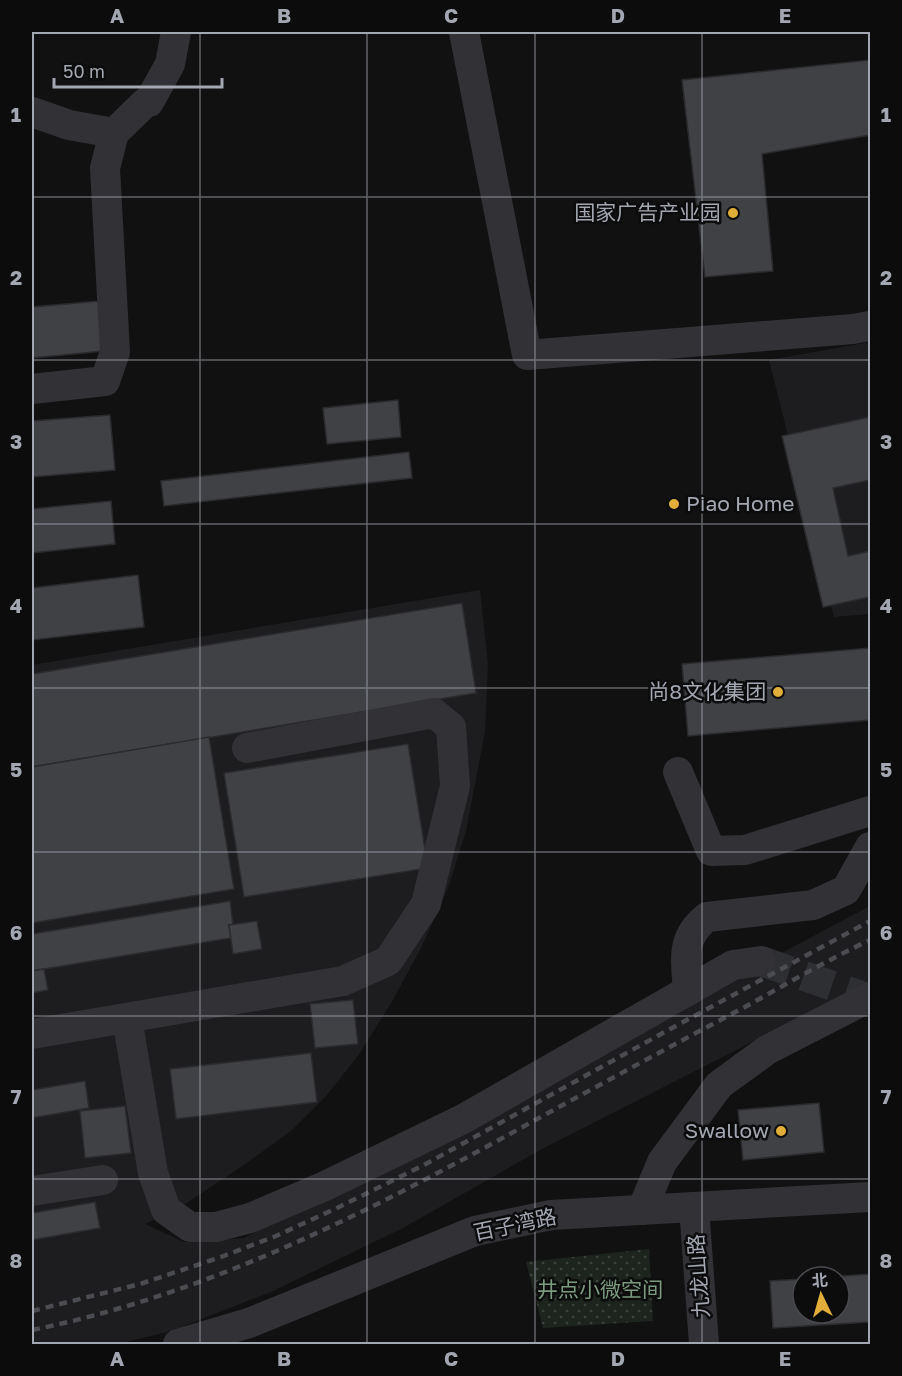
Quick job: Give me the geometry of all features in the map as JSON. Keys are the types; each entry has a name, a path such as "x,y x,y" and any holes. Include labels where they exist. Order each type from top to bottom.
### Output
{"street":[{"path":"32,389 105,381 115,352 105,168 114,133 146,102 149,102 170,63 176,32"},
{"path":"464,32 527,355 870,326"},
{"path":"32,112 69,125 114,133"},
{"path":"32,1034 343,981 388,961 426,904 455,786 451,727 434,712 247,748"},
{"path":"678,772 711,851 744,850 870,811"},
{"path":"688,991 686,950 695,927 707,917 813,905 846,890 870,847"},
{"path":"127,1018 153,1173 166,1210 190,1227 216,1227 250,1218 325,1186 463,1119 733,965 761,961"},
{"path":"642,1210 662,1162 719,1085 767,1050 870,998"},
{"path":"32,1191 103,1180"},
{"name":"百子湾路","path":"178,1344 249,1323 475,1231 551,1215 870,1197"},
{"name":"九龙山路","path":"694,1207 704,1344"}],"shaded area":[{"path":"870,342 870,614 834,617 769,360"},
{"path":"480,590 488,664 485,732 466,831 448,888 422,946 393,1000 358,1056 326,1096 291,1131 244,1165 185,1204 145,1224 184,1242 244,1238 870,906 870,982 542,1149 403,1228 271,1292 171,1331 118,1344 32,1344 32,665"}],"green space":[{"name":"井点小微空间","path":"649,1249 653,1321 543,1328 526,1262"}],"building":[{"name":"国家广告产业园","path":"870,60 870,135 762,154 773,271 705,277 682,80"},
{"path":"99,301 104,351 32,358 32,307"},
{"path":"398,400 401,437 327,444 323,408"},
{"path":"110,415 115,470 32,477 32,421"},
{"path":"870,417 870,480 833,488 848,556 870,551 870,597 823,607 782,436"},
{"path":"409,452 412,478 164,506 161,481"},
{"path":"111,501 115,544 32,553 32,509"},
{"path":"138,575 144,627 32,640 32,588"},
{"path":"462,603 476,693 32,767 32,674"},
{"name":"尚8文化集团","path":"870,648 870,720 688,736 682,664"},
{"path":"209,737 234,889 32,923 32,767"},
{"path":"408,744 428,868 244,897 224,773"},
{"path":"230,901 233,925 229,925 231,938 32,971 32,934"},
{"path":"257,921 262,949 233,954 229,925"},
{"path":"44,969 48,990 32,993 32,971"},
{"path":"353,1000 358,1044 315,1048 310,1004"},
{"path":"311,1053 317,1102 176,1119 170,1069"},
{"path":"85,1081 89,1108 32,1118 32,1090"},
{"name":"Swallow","path":"819,1103 824,1152 743,1160 738,1110"},
{"path":"125,1106 131,1153 85,1158 80,1111"},
{"path":"95,1202 100,1228 32,1240 32,1213"},
{"path":"870,1274 870,1322 851,1323 851,1275"},
{"path":"791,1280 791,1325 822,1325 773,1328 770,1281"}],"tunnel":[{"path":"761,961 870,999"}],"railway":[{"path":"32,1311 140,1284 221,1257 276,1236 337,1208 424,1165 870,921"},
{"path":"32,1330 96,1315 159,1296 282,1249 459,1162 870,940"}],"place":[{"name":"国家广告产业园","path":"733,213"},
{"name":"Piao Home","path":"674,504"},
{"name":"尚8文化集团","path":"778,692"},
{"name":"Swallow","path":"781,1131"}]}
